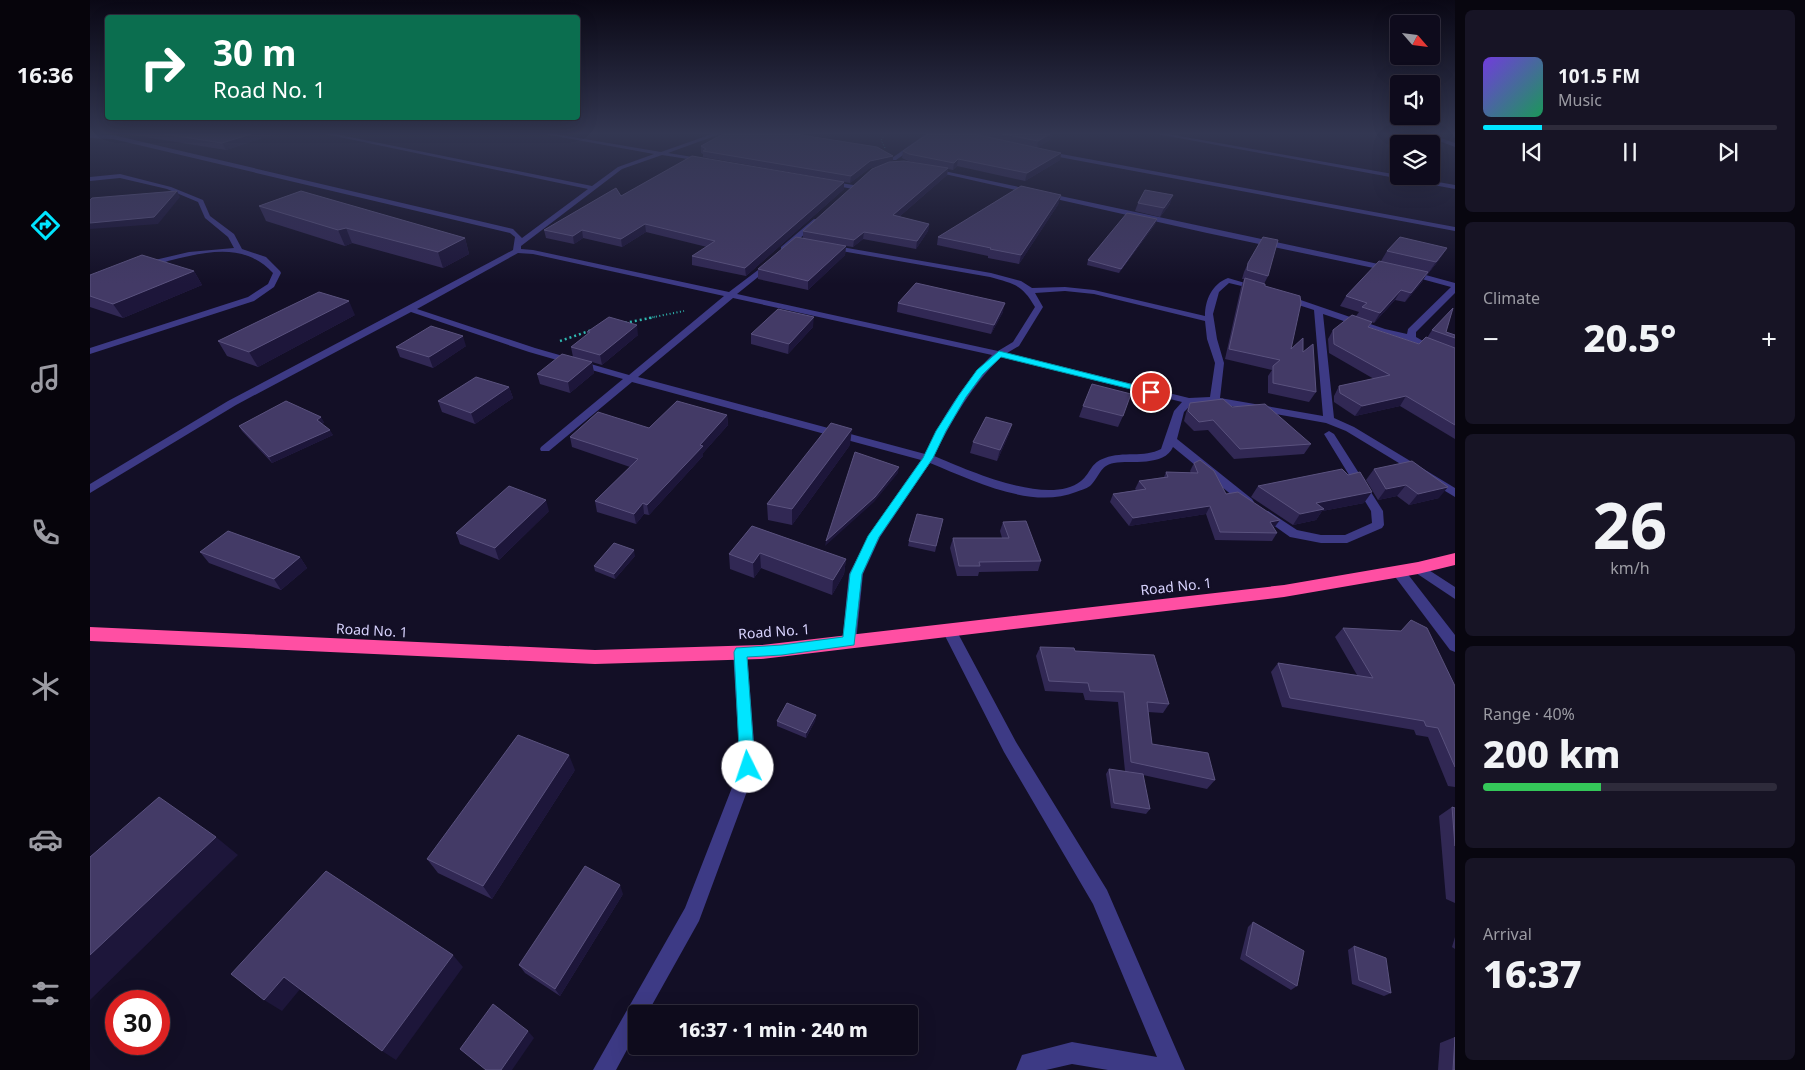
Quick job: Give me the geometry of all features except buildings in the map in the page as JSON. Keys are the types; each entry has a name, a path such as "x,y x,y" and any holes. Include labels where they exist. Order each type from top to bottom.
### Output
{"highway":[{"name":"Road No. 1","path":"90,634 595,657 782,650 1284,591 1418,568 1455,558"}],"street":[{"path":"152,184 169,188 201,201 207,217 231,236 238,249"},
{"path":"313,184 514,231 519,237 517,248"},
{"path":"573,184 593,188"},
{"path":"90,490 232,403 508,254 598,184"},
{"path":"844,184 855,185 846,193"},
{"path":"995,184 1207,232 1408,273 1455,287 1411,331 1412,338"},
{"path":"1208,184 1455,229"},
{"path":"1438,184 1455,187"},
{"path":"545,449 730,296 820,217"},
{"path":"793,241 802,242"},
{"path":"821,245 991,275 1018,283 1030,291 1039,307 1016,344 999,354 980,372 941,431 928,458 874,536 856,574 850,642"},
{"path":"517,248 999,354 1189,401 1214,400 1329,420 1350,429 1455,493"},
{"path":"90,351 251,299 271,285 277,273 263,259 238,249 206,251 137,267"},
{"path":"1214,400 1219,373 1219,359 1212,340 1208,308 1215,291 1222,283 1228,280 1238,281 1382,331 1412,338 1425,345"},
{"path":"1030,291 1065,289 1094,292 1210,320"},
{"path":"409,309 456,323 532,350 928,458 990,483 1033,493 1062,493 1085,484 1099,465 1110,460 1154,457 1166,451 1179,411 1189,401"},
{"path":"1318,309 1329,420"},
{"path":"1171,440 1243,498 1294,534 1321,539 1347,538 1378,525 1377,511 1329,434"},
{"path":"1418,568 1455,594"},
{"path":"1398,571 1455,646"},
{"path":"949,630 1010,747 1100,897 1173,1070"},
{"path":"604,1070 692,914 748,767 740,652"},
{"path":"1027,1070 1030,1063 1072,1053 1173,1070"}],"path":[{"path":"619,324 684,311"},
{"path":"532,350 601,328"}],"route":[{"path":"748,767 740,652 761,652 850,642 856,574 874,536 928,458 941,431 962,397 980,372 999,354 1151,392"}]}
